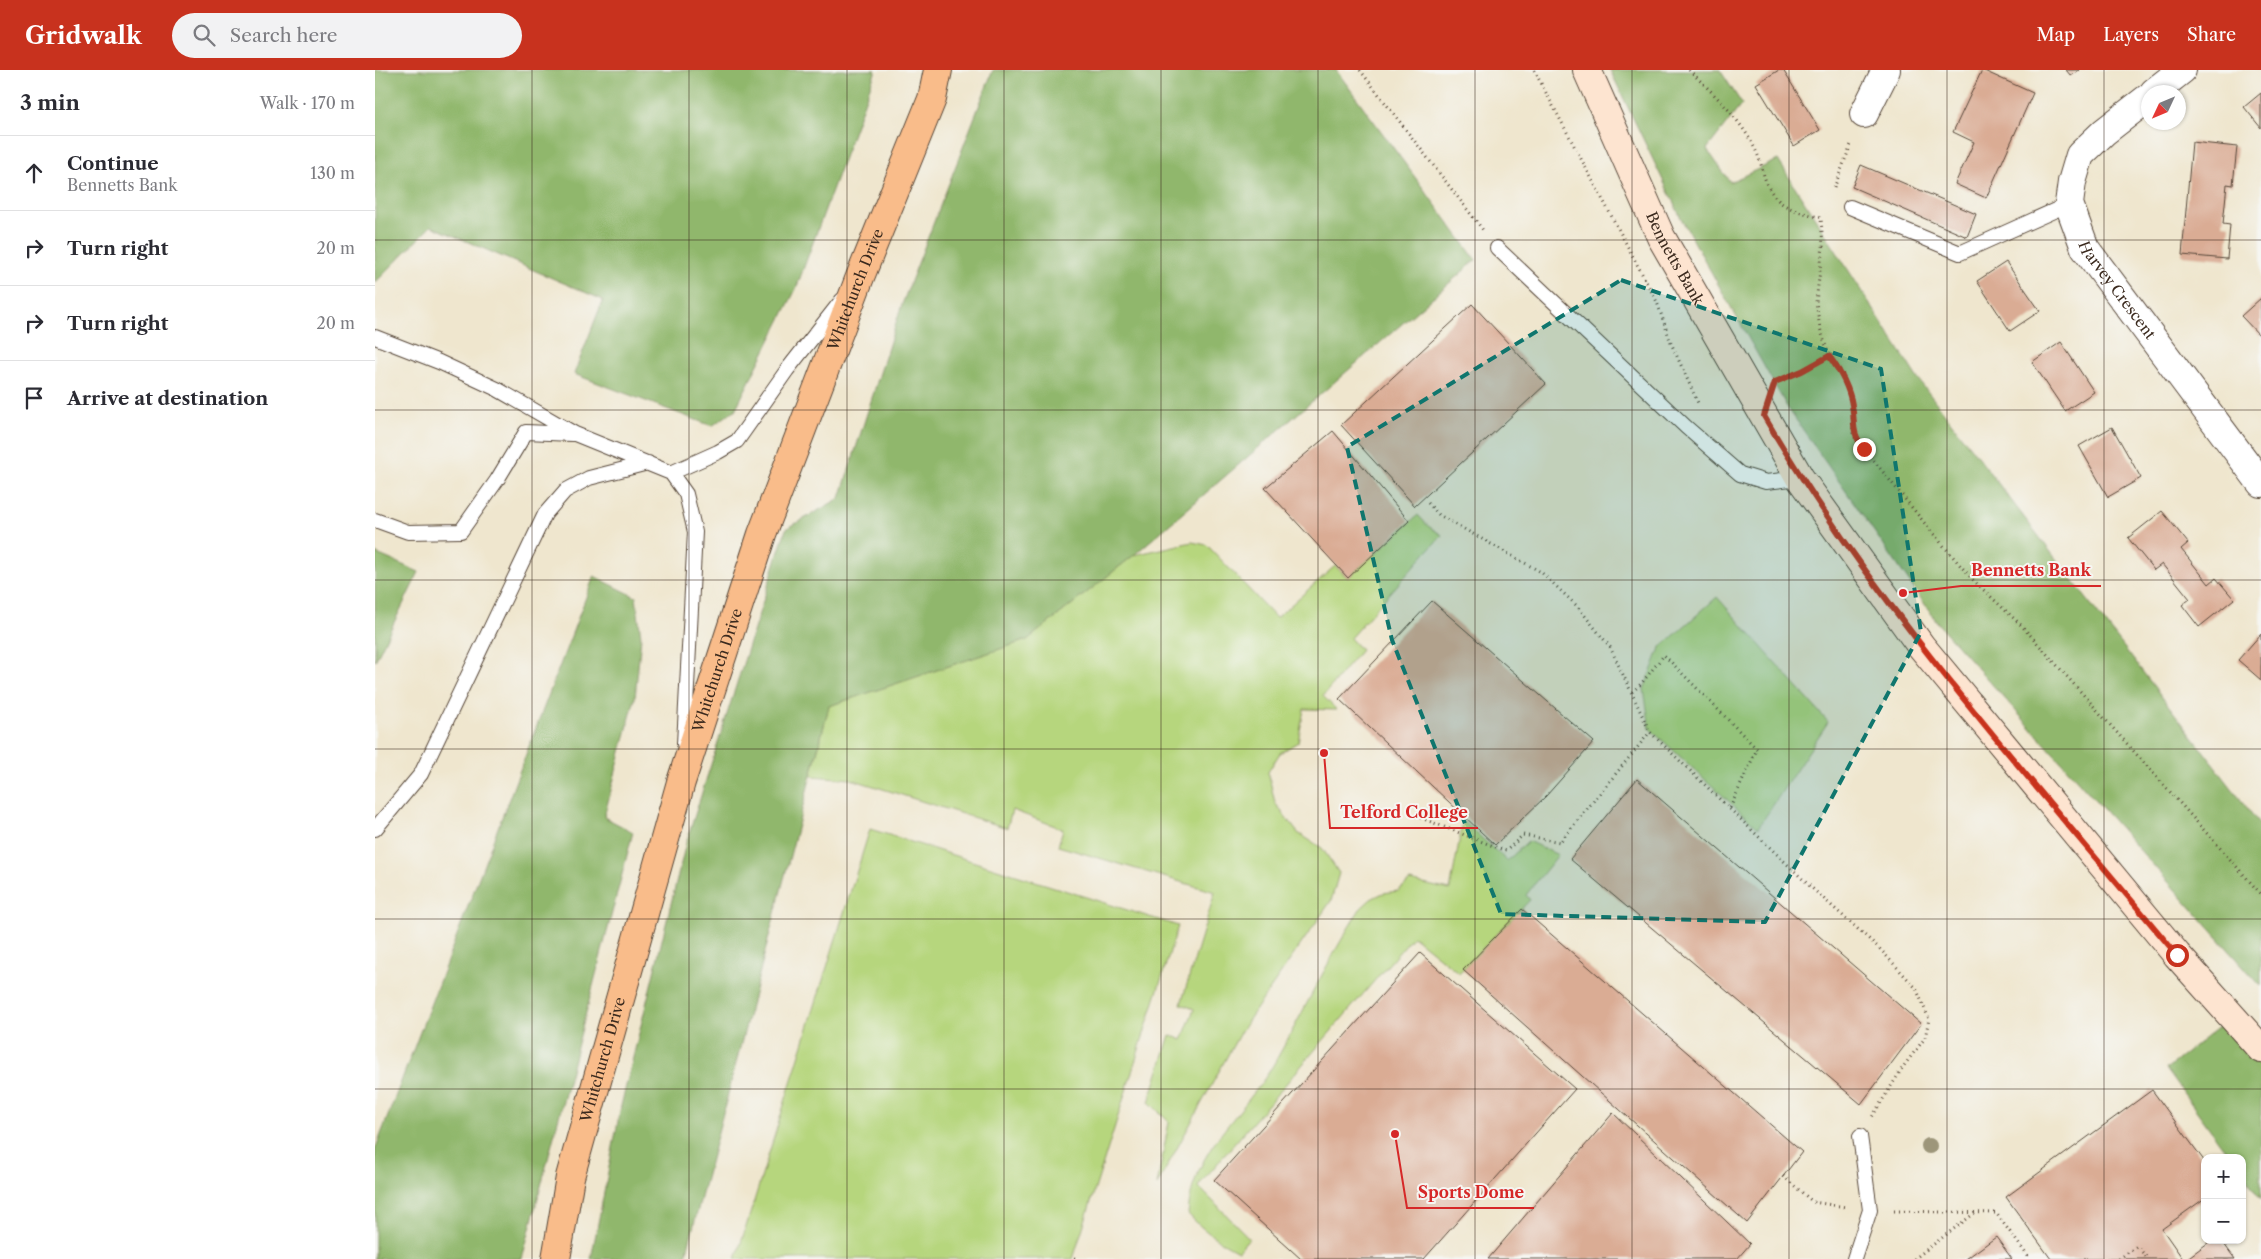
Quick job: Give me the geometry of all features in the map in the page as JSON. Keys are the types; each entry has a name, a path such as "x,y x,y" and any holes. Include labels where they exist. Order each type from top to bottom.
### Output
{"main road":[{"name":"Whitchurch Drive","path":"556,1259 570,1177 681,782 763,534 860,277 932,99 938,70"},
{"name":"Whitchurch Drive","path":"932,99 951,70"},
{"name":"Bennetts Bank","path":"1587,70 1661,237 1800,478 1921,646 2177,955 2261,1050"}],"street":[{"path":"1864,114 1886,70"},
{"path":"2163,85 2182,70"},
{"name":"Harvey Crescent","path":"2141,103 2104,132 2080,155 2072,182 2069,204 2085,248 2261,483"}],"lane":[{"path":"1850,207 1960,254 2069,204"},
{"path":"1497,248 1686,427 1740,474 1766,482 1800,478"},
{"path":"671,473 718,452 737,441 787,370 860,277"},
{"path":"375,337 439,362 497,389 575,434 671,473 686,494 695,532 681,782"},
{"path":"375,520 408,532 461,530 497,480 526,432 575,434"},
{"path":"375,829 421,774 545,514 565,490 589,478 648,463"},
{"path":"1854,1259 1870,1210 1860,1136"}],"path":[{"path":"1360,70 1497,248"},
{"path":"1534,70 1657,302 1671,344 1698,403 1704,409"},
{"path":"1689,70 1737,120 1757,154 1765,183 1780,202 1821,218"},
{"path":"1833,190 1864,114"},
{"path":"1824,212 1821,218 1823,246 1815,302 1819,328 1829,356 1843,375 1852,405 1853,434 1972,580 2022,626 2261,894"},
{"path":"1764,416 1775,382 1802,371 1829,356"},
{"path":"1428,503 1439,515 1541,572 1578,607 1610,647 1650,732 1814,890 1879,948 1915,988 1929,1019 1925,1038 1903,1067 1860,1136"},
{"path":"1632,692 1641,684 1664,655 1757,749 1730,808"},
{"path":"1416,816 1506,850 1523,835 1560,842 1650,732"},
{"path":"1783,1176 1813,1202 1870,1210 1996,1213 2030,1259"},
{"path":"1914,1259 1976,1213"},
{"path":"2119,1259 2137,1246 2148,1259"}],"highlighted area":[{"path":"1621,280 1881,369 1921,632 1765,922 1501,914 1392,640 1347,447"}],"green space":[{"path":"375,70 876,70 796,289 735,410 712,426 574,374 603,300 431,226 375,283"},
{"path":"993,70 1336,70 1476,260 1134,555 1027,640 829,706 685,1259 591,1259 621,1106 686,843 786,529 840,498 901,307"},
{"path":"1610,70 1720,70 1742,104 1707,149 1730,182 1778,160 1918,379 2261,826 2261,986 1940,626 1787,407 1682,220"},
{"path":"1418,515 1428,526 1442,535 1350,638 1361,650 1323,696 1337,710 1304,709 1298,742 1280,753 1268,772 1275,803 1298,833 1322,848 1339,873 1331,901 1241,1031 1157,1185 1169,1122 1149,1102 1170,1035 1182,1040 1194,1009 1181,1004 1215,892 1058,846 1063,829 1012,810 1007,828 851,779 811,776 829,706 1027,640 1134,555 1192,542 1207,545 1276,618 1335,566 1348,578"},
{"path":"375,553 419,572 375,661"},
{"path":"594,576 636,597 641,637 635,698 604,817 633,832 522,1259 375,1259 375,1150"},
{"path":"1717,597 1828,722 1758,828 1650,729 1644,689 1660,648"},
{"path":"1463,821 1507,861 1528,841 1558,855 1526,895 1530,900 1459,973 1413,936 1198,1186 1249,1238 1238,1251 1211,1235 1188,1214 1192,1190 1199,1170 1222,1133 1263,1081 1275,1062 1360,909 1371,899 1383,893 1398,891 1410,881 1450,890"},
{"path":"870,829 1178,926 1073,1259 736,1259"},
{"path":"2224,1023 2261,1066 2261,1199 2246,1178 2246,1154 2228,1154 2166,1069"}],"building":[{"path":"1779,70 1783,70 1820,130 1794,146 1756,84"},
{"path":"1982,70 2033,93 1986,198 1955,184 1974,142 1953,132"},
{"path":"2066,70 2079,70 2071,76"},
{"path":"2261,93 2261,128 2244,107"},
{"path":"2192,142 2237,147 2233,185 2227,184 2223,224 2230,225 2227,259 2182,255"},
{"path":"1861,165 1976,214 1967,237 1852,187"},
{"path":"2006,262 2040,311 2010,331 1977,281"},
{"path":"2261,298 2261,337 2241,316"},
{"path":"1472,304 1546,384 1415,506 1341,425"},
{"path":"2061,342 2094,392 2065,411 2032,362"},
{"path":"2112,427 2141,478 2108,497 2079,446"},
{"path":"1333,431 1409,521 1348,578 1265,488"},
{"path":"2162,511 2188,543 2181,549 2209,584 2216,578 2234,599 2199,627 2182,605 2190,599 2162,564 2154,570 2128,538"},
{"path":"1432,601 1594,742 1546,796 1495,845 1339,699"},
{"path":"2261,634 2261,680 2238,660"},
{"path":"1637,779 1921,1024 1861,1104 1570,859"},
{"path":"1522,909 1802,1152 1747,1223 1463,970"},
{"path":"1420,953 1575,1089 1424,1259 1301,1259 1214,1180"},
{"path":"2152,1090 2201,1157 2201,1201 2162,1229 2183,1259 2051,1259 2006,1197"},
{"path":"1613,1113 1750,1244 1737,1259 1488,1259"},
{"path":"1996,1237 2012,1259 1966,1259"},
{"path":"2207,1244 2224,1244 2235,1259 2186,1259"}],"place":[{"name":"Bennetts Bank","path":"1903,593"},
{"name":"Telford College","path":"1324,753"},
{"name":"Sports Dome","path":"1395,1134"}],"route":[{"path":"1864,449 1853,434 1852,405 1843,375 1829,356 1802,371 1775,382 1764,416 1800,478 1921,646 2177,955"}]}
